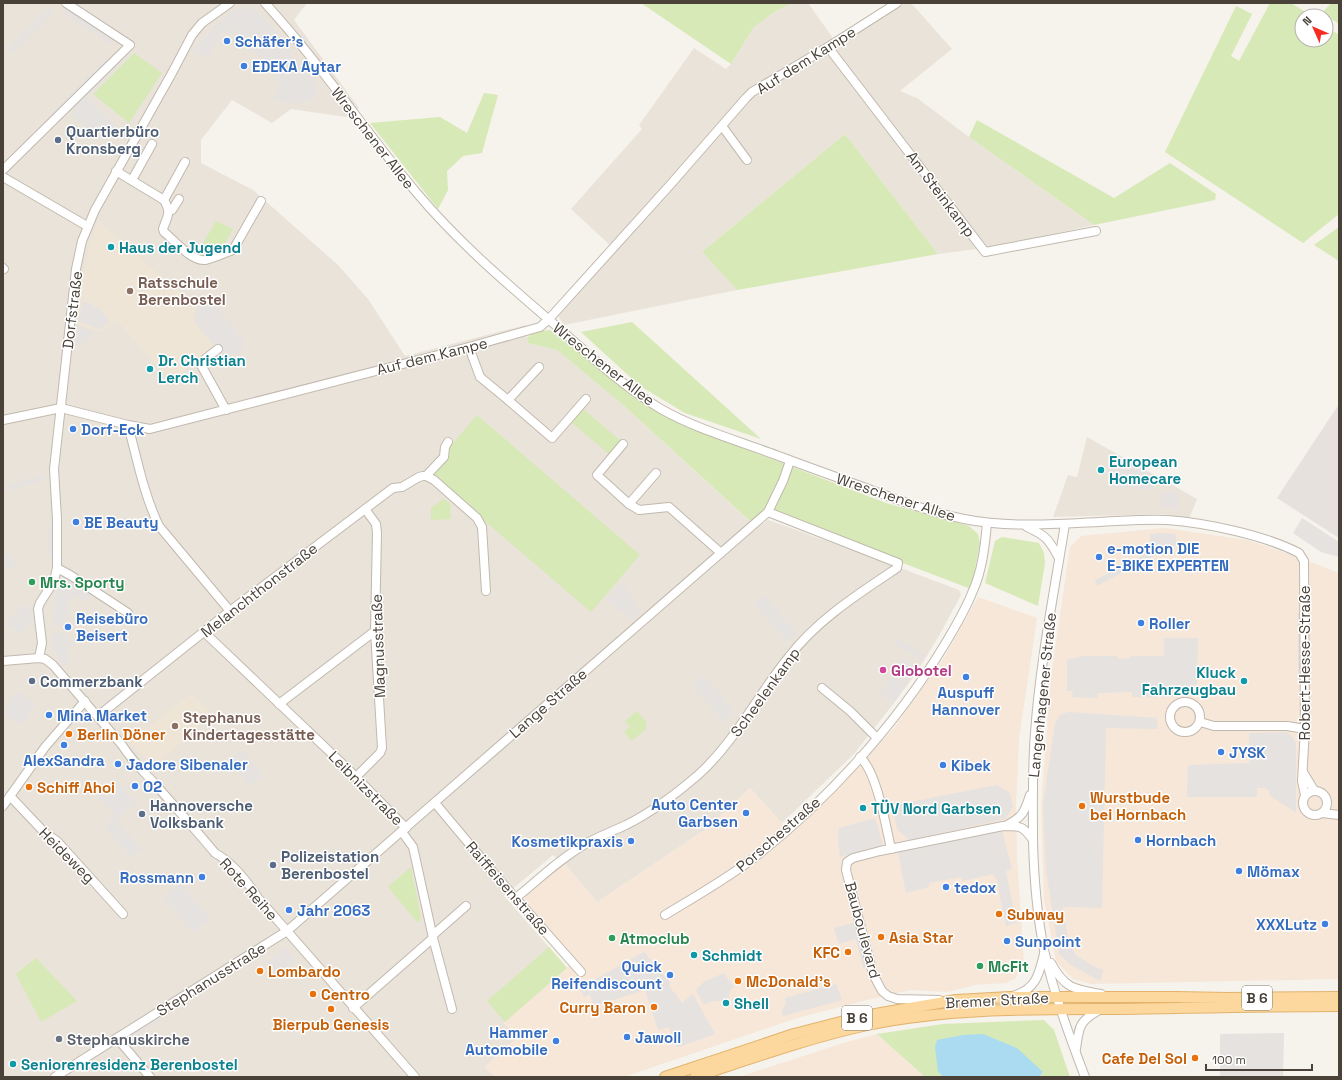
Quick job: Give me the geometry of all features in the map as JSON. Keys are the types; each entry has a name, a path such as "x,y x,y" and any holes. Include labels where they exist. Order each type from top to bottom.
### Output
{"main road":[{"name":"Bremer Straße","path":"665,1077 794,1034 864,1016 956,1000 1010,997 1339,997"},
{"name":"Bremer Straße","path":"695,1077 797,1043 868,1025 913,1018 952,1014 1060,1009 1339,1006"}],"street":[{"path":"3,170 130,45 66,3"},
{"name":"Dorfstraße","path":"39,658 42,643 38,609 40,603 54,581 57,568 57,519 54,468 76,269 82,241 95,210 172,74 192,35 202,23 230,3"},
{"name":"Wreschener Allee","path":"266,3 293,33 342,99 416,193 459,239 548,319 624,384 663,410 697,425 790,461 889,497 964,519 988,523 1024,525 1169,520 1245,533 1297,551 1301,555"},
{"name":"Auf dem Kampe","path":"61,408 128,425 150,428 226,410 540,327 670,185 752,92 828,47 897,3"},
{"name":"Am Steinkamp","path":"828,47 985,252 1096,231"},
{"path":"722,126 747,160"},
{"path":"132,180 152,144"},
{"path":"164,200 185,162"},
{"path":"116,171 164,200 169,211 169,216 163,228 164,232 196,259 204,260 232,250 261,201"},
{"path":"3,177 87,226"},
{"path":"169,211 172,210 179,199"},
{"path":"469,347 480,377 552,438 586,399"},
{"path":"218,349 200,363 226,410"},
{"path":"508,400 539,367"},
{"path":"3,420 61,408"},
{"path":"128,425 144,486 159,526 230,611"},
{"name":"Melanchthonstraße","path":"98,716 230,611 393,488 402,487 419,477 426,476 444,457 445,448 448,442"},
{"path":"623,444 597,475 629,504 639,510 669,507 721,553"},
{"name":"Lange Straße","path":"287,931 768,512 783,481 790,461"},
{"path":"629,504 656,473"},
{"path":"426,476 434,480 480,522 486,591"},
{"name":"Magnusstraße","path":"356,777 380,753 382,748 375,631 377,533 376,524 365,509"},
{"name":"Scheelenkamp","path":"516,898 559,861 588,842 635,820 674,794 699,774 728,741 788,658 801,643 837,609 897,568 898,563 768,512"},
{"name":"Porschestraße","path":"665,915 732,873 766,847 808,810 860,758 877,738 920,682 963,614 973,592 981,567 988,523"},
{"name":"Langenhagener Straße","path":"1065,524 1040,683 1032,786 1033,840 1037,899 1044,951 1060,1009 1085,1077"},
{"path":"1024,525 1044,536 1049,541 1059,558"},
{"name":"Robert-Hesse-Straße","path":"1301,555 1304,561 1305,730 1302,781 1305,795"},
{"path":"57,568 128,613"},
{"path":"279,704 375,631"},
{"name":"Leibnizstraße","path":"204,632 356,777 404,830 413,847 433,936 452,1009"},
{"path":"3,661 39,658"},
{"name":"Rote Reihe","path":"39,658 45,659 53,664 98,716 142,771 216,853 227,859 251,887 258,898 414,1077"},
{"path":"822,688 850,711 877,738"},
{"path":"3,806 45,747 85,701"},
{"path":"1200,722 1214,726 1288,726 1305,730"},
{"path":"860,758 865,761 874,780 891,849"},
{"path":"1303,772 1314,790 1322,793 1327,800 1326,808 1322,813"},
{"name":"Bauboulevard","path":"956,1000 897,999 888,996 882,991 873,974 846,870 847,862 853,858 891,849 1003,826 1015,821 1023,814 1032,786"},
{"path":"1314,790 1305,795 1303,798 1302,804 1305,811 1314,815 1322,813 1339,815"},
{"name":"Heideweg","path":"10,796 44,832 57,841 123,914"},
{"name":"Raiffeisenstraße","path":"435,803 581,972"},
{"path":"1327,804 1339,811"},
{"name":"Bauboulevard","path":"1003,826 1018,826 1025,829 1033,840"},
{"path":"353,1008 466,906"},
{"name":"Stephanusstraße","path":"55,1077 287,931"},
{"path":"1044,951 1059,977 1066,984 1082,990 1118,997"},
{"path":"1010,997 1026,990 1035,981 1040,972 1044,951"},
{"path":"1075,1052 1080,1026 1086,1019 1102,1009"},
{"path":"117,1038 150,1077"}],"shaded area":[{"path":"3,3 307,3 294,20 359,108 346,117 291,109 272,123 232,100 201,140 201,163 253,190 338,265 368,299 405,356 526,325 528,343 557,350 623,405 757,528 768,520 959,590 961,595 940,634 917,672 894,703 854,754 782,823 750,788 709,827 597,902 564,863 553,855 504,896 567,968 504,1023 517,1038 485,1067 496,1077 3,1077"},
{"path":"792,3 808,3 835,41 905,3 911,3 952,49 900,91 917,98 969,137 1094,225 993,247 938,254 845,134 702,252 737,290 564,325 556,313 613,248 571,209 642,129 639,125 694,48 726,69 731,64 754,27 776,11"},
{"path":"239,6 247,12 251,7 274,28 292,49 288,53 296,59 304,69 303,71 305,72 307,70 317,83 313,87 318,90 310,101 306,99 305,104 279,101 273,97 281,85 274,80 280,69 247,48 249,44 224,29 208,56 199,55 192,52 217,24"},
{"path":"49,7 55,11 11,54 7,50"},
{"path":"67,9 114,40 110,44 64,13"},
{"path":"130,49 131,52 74,110 71,109"},
{"path":"107,58 111,58 52,116 52,112"},
{"path":"87,97 116,126 100,142 71,114"},
{"name":"Ratsschule Berenbostel","path":"98,221 194,304 195,322 214,346 171,381 116,320 101,333 77,324 83,277 89,246"},
{"path":"216,298 219,312 244,341 240,353 216,358 214,346 195,322 194,315 199,314 197,307"},
{"path":"83,301 99,308 110,321 101,330 78,321"},
{"path":"76,326 94,332 81,344 74,343"},
{"path":"1339,404 1339,538 1277,498"},
{"path":"1087,437 1197,499 1189,519 1164,514 1053,517 1068,475 1077,477"},
{"path":"1124,458 1154,477 1152,490 1114,487 1112,483 1108,481 1109,460 1114,460 1121,463"},
{"path":"43,474 45,480 9,491 8,485"},
{"path":"1162,492 1178,493 1178,510 1172,510 1172,507 1161,506"},
{"path":"1302,518 1339,542 1339,557 1321,552 1293,533"},
{"path":"48,525 53,525 53,556 47,556"},
{"path":"1165,528 1247,540 1339,573 1339,979 1091,984 1073,979 1056,961 1044,900 1041,806 1051,677 1070,547 1081,536"},
{"path":"1150,534 1175,534 1177,544 1097,586 1095,580 1151,551"},
{"path":"3,549 17,562 9,571 3,566"},
{"path":"60,571 94,593 87,602 74,596 65,606 70,614 59,627 54,625 54,611"},
{"path":"623,583 640,613 631,621 607,600"},
{"path":"765,595 797,633 787,642 754,604"},
{"path":"978,597 1037,618 1019,739 1016,806 1017,857 1024,964 1015,979 1006,983 975,985 948,992 910,990 859,1002 794,1019 624,1077 496,1077 485,1067 517,1038 504,1023 567,968 575,959 524,902 527,894 564,863 597,902 709,827 750,788 791,833 841,785 894,728 944,658"},
{"path":"23,604 30,611 32,620 19,634 6,623"},
{"path":"1301,611 1301,681 1298,679 1298,613"},
{"path":"53,633 63,634 73,643 73,646 68,647 67,653 70,654 68,665 63,665 58,659 58,653 53,652"},
{"path":"896,638 925,656 922,661 893,643"},
{"path":"1164,638 1198,638 1197,689 1192,689 1192,692 1180,692 1180,697 1132,697 1132,692 1098,693 1097,698 1072,697 1073,691 1067,691 1067,659 1084,656 1117,656 1118,659 1130,658 1130,656 1164,656"},
{"path":"902,658 917,668 908,681 893,672"},
{"path":"892,674 907,683 894,702 880,693"},
{"path":"703,676 734,711 723,721 693,685"},
{"path":"16,691 36,704 22,726 3,714"},
{"name":"Stephanus Kindertagesstätte","path":"192,693 212,715 153,768 130,742"},
{"path":"561,696 563,698 458,790 456,787"},
{"path":"1068,712 1157,718 1158,729 1106,728 1102,908 1063,907 1069,945 1076,955 1093,966 1103,970 1100,981 1071,965 1059,954 1046,870 1043,804 1055,724 1060,715"},
{"path":"1286,732 1293,737 1296,743 1296,812 1270,796 1269,791 1265,788 1257,788 1257,797 1187,797 1188,765 1249,763 1249,733"},
{"path":"242,750 263,776 250,787 229,761"},
{"path":"113,781 117,785 119,784 136,802 116,820 142,849 131,857 106,829 114,814 97,796"},
{"path":"997,785 1010,793 1013,807 1005,819 909,840 897,829 894,811 900,804"},
{"path":"875,818 883,845 840,857 838,837 839,828"},
{"path":"1002,831 1012,869 1006,871 1016,923 1006,926 996,877 994,877 993,874 962,881 961,877 929,883 929,887 906,893 898,852"},
{"path":"180,883 211,919 193,932 163,897"},
{"path":"856,922 868,967 863,968 856,939 839,944 834,928"},
{"path":"284,947 295,960 278,975 267,963"},
{"path":"644,952 671,984 669,986 682,1003 693,994 715,1034 676,1047 669,1027 658,1030 645,990 594,1006 590,995 584,997 580,988"},
{"path":"724,973 734,987 730,990 728,1000 709,1002 704,1005 696,990 705,981"},
{"path":"836,984 842,1000 783,1016 782,1011 786,1003 785,998"},
{"path":"158,1016 160,1021 129,1040 124,1037"},
{"name":"Cafe Del Sol","path":"1284,1033 1283,1077 1220,1077 1220,1034"},
{"path":"877,1034 925,1077 739,1077 840,1044"}],"green space":[{"path":"641,3 792,3 776,11 754,27 731,64"},
{"path":"1270,3 1291,3 1299,8 1294,8 1294,48 1334,48 1334,32 1339,35 1339,214 1303,243 1165,152 1236,6 1252,14 1231,56 1239,61"},
{"path":"1331,3 1339,3 1339,24 1334,21 1334,8 1326,8"},
{"path":"134,53 162,73 129,123 93,94"},
{"path":"484,93 498,95 482,153 463,156 447,171 448,190 438,209 370,123 440,117 467,133"},
{"path":"977,120 1114,198 1170,163 1216,194 1215,200 1094,225 969,137"},
{"path":"845,134 938,254 737,290 702,252"},
{"path":"216,221 233,229 221,250 204,256 196,255"},
{"path":"1339,227 1339,261 1314,245"},
{"path":"632,322 761,439 685,413 640,386 581,332"},
{"path":"550,330 665,415 722,440 886,503 969,526 978,534 980,543 971,589 882,555 781,512 751,522 623,405 557,350 528,343 527,338 533,332"},
{"path":"582,408 621,441 610,455 571,422"},
{"path":"477,415 640,555 591,612 473,511 434,473 448,449"},
{"path":"443,499 450,503 451,519 431,520 431,508"},
{"path":"1002,537 1039,543 1044,553 1045,563 1038,606 985,583 995,541"},
{"path":"637,711 646,722 646,729 632,741 624,732 630,727 625,721"},
{"path":"411,867 421,918 418,923 388,887"},
{"path":"549,947 567,968 505,1022 487,1001"},
{"path":"36,958 77,1001 41,1022 16,974"},
{"path":"1044,1020 1054,1030 1070,1077 1039,1077 1043,1072 938,1072 943,1077 925,1077 877,1034 943,1024"}],"water":[{"path":"983,1034 1017,1048 1043,1072 1039,1077 943,1077 938,1072 935,1047 937,1040 963,1035"}],"place":[{"name":"Schäfer's","path":"227,41"},
{"name":"EDEKA Aytar","path":"244,66"},
{"name":"Quartierbüro Kronsberg","path":"58,140"},
{"name":"Haus der Jugend","path":"111,247"},
{"name":"Ratsschule Berenbostel","path":"130,291"},
{"name":"Dr. Christian Lerch","path":"150,369"},
{"name":"Dorf-Eck","path":"73,429"},
{"name":"European Homecare","path":"1101,470"},
{"name":"BE Beauty","path":"76,522"},
{"name":"e-motion DIE E-BIKE EXPERTEN","path":"1099,557"},
{"name":"Mrs. Sporty","path":"32,582"},
{"name":"Roller","path":"1141,623"},
{"name":"Reisebüro Beisert","path":"68,627"},
{"name":"Globotel","path":"883,670"},
{"name":"Auspuff Hannover","path":"966,677"},
{"name":"Commerzbank","path":"32,681"},
{"name":"Kluck Fahrzeugbau","path":"1244,681"},
{"name":"Mina Market","path":"49,715"},
{"name":"Stephanus Kindertagesstätte","path":"175,726"},
{"name":"Berlin Döner","path":"69,734"},
{"name":"AlexSandra","path":"64,745"},
{"name":"JYSK","path":"1221,752"},
{"name":"Jadore Sibenaler","path":"118,764"},
{"name":"Kibek","path":"943,765"},
{"name":"O2","path":"135,786"},
{"name":"Schiff Ahoi","path":"29,787"},
{"name":"Wurstbude bei Hornbach","path":"1082,806"},
{"name":"TÜV Nord Garbsen","path":"863,808"},
{"name":"Auto Center Garbsen","path":"746,813"},
{"name":"Hannoversche Volksbank","path":"142,814"},
{"name":"Hornbach","path":"1138,840"},
{"name":"Kosmetikpraxis","path":"631,841"},
{"name":"Polizeistation Berenbostel","path":"273,865"},
{"name":"Mömax","path":"1239,871"},
{"name":"Rossmann","path":"202,877"},
{"name":"tedox","path":"946,887"},
{"name":"Jahr 2063","path":"289,910"},
{"name":"Subway","path":"999,914"},
{"name":"XXXLutz","path":"1325,924"},
{"name":"Asia Star","path":"881,937"},
{"name":"Atmoclub","path":"612,938"},
{"name":"Sunpoint","path":"1007,941"},
{"name":"KFC","path":"848,952"},
{"name":"Schmidt","path":"694,955"},
{"name":"McFit","path":"980,966"},
{"name":"Lombardo","path":"260,971"},
{"name":"Quick Reifendiscount","path":"670,975"},
{"name":"McDonald's","path":"738,981"},
{"name":"Centro","path":"313,994"},
{"name":"Shell","path":"726,1003"},
{"name":"Curry Baron","path":"654,1007"},
{"name":"Bierpub Genesis","path":"331,1009"},
{"name":"Jawoll","path":"627,1037"},
{"name":"Stephanuskirche","path":"59,1039"},
{"name":"Hammer Automobile","path":"556,1041"},
{"name":"Cafe Del Sol","path":"1195,1058"},
{"name":"Seniorenresidenz Berenbostel","path":"13,1064"}]}
